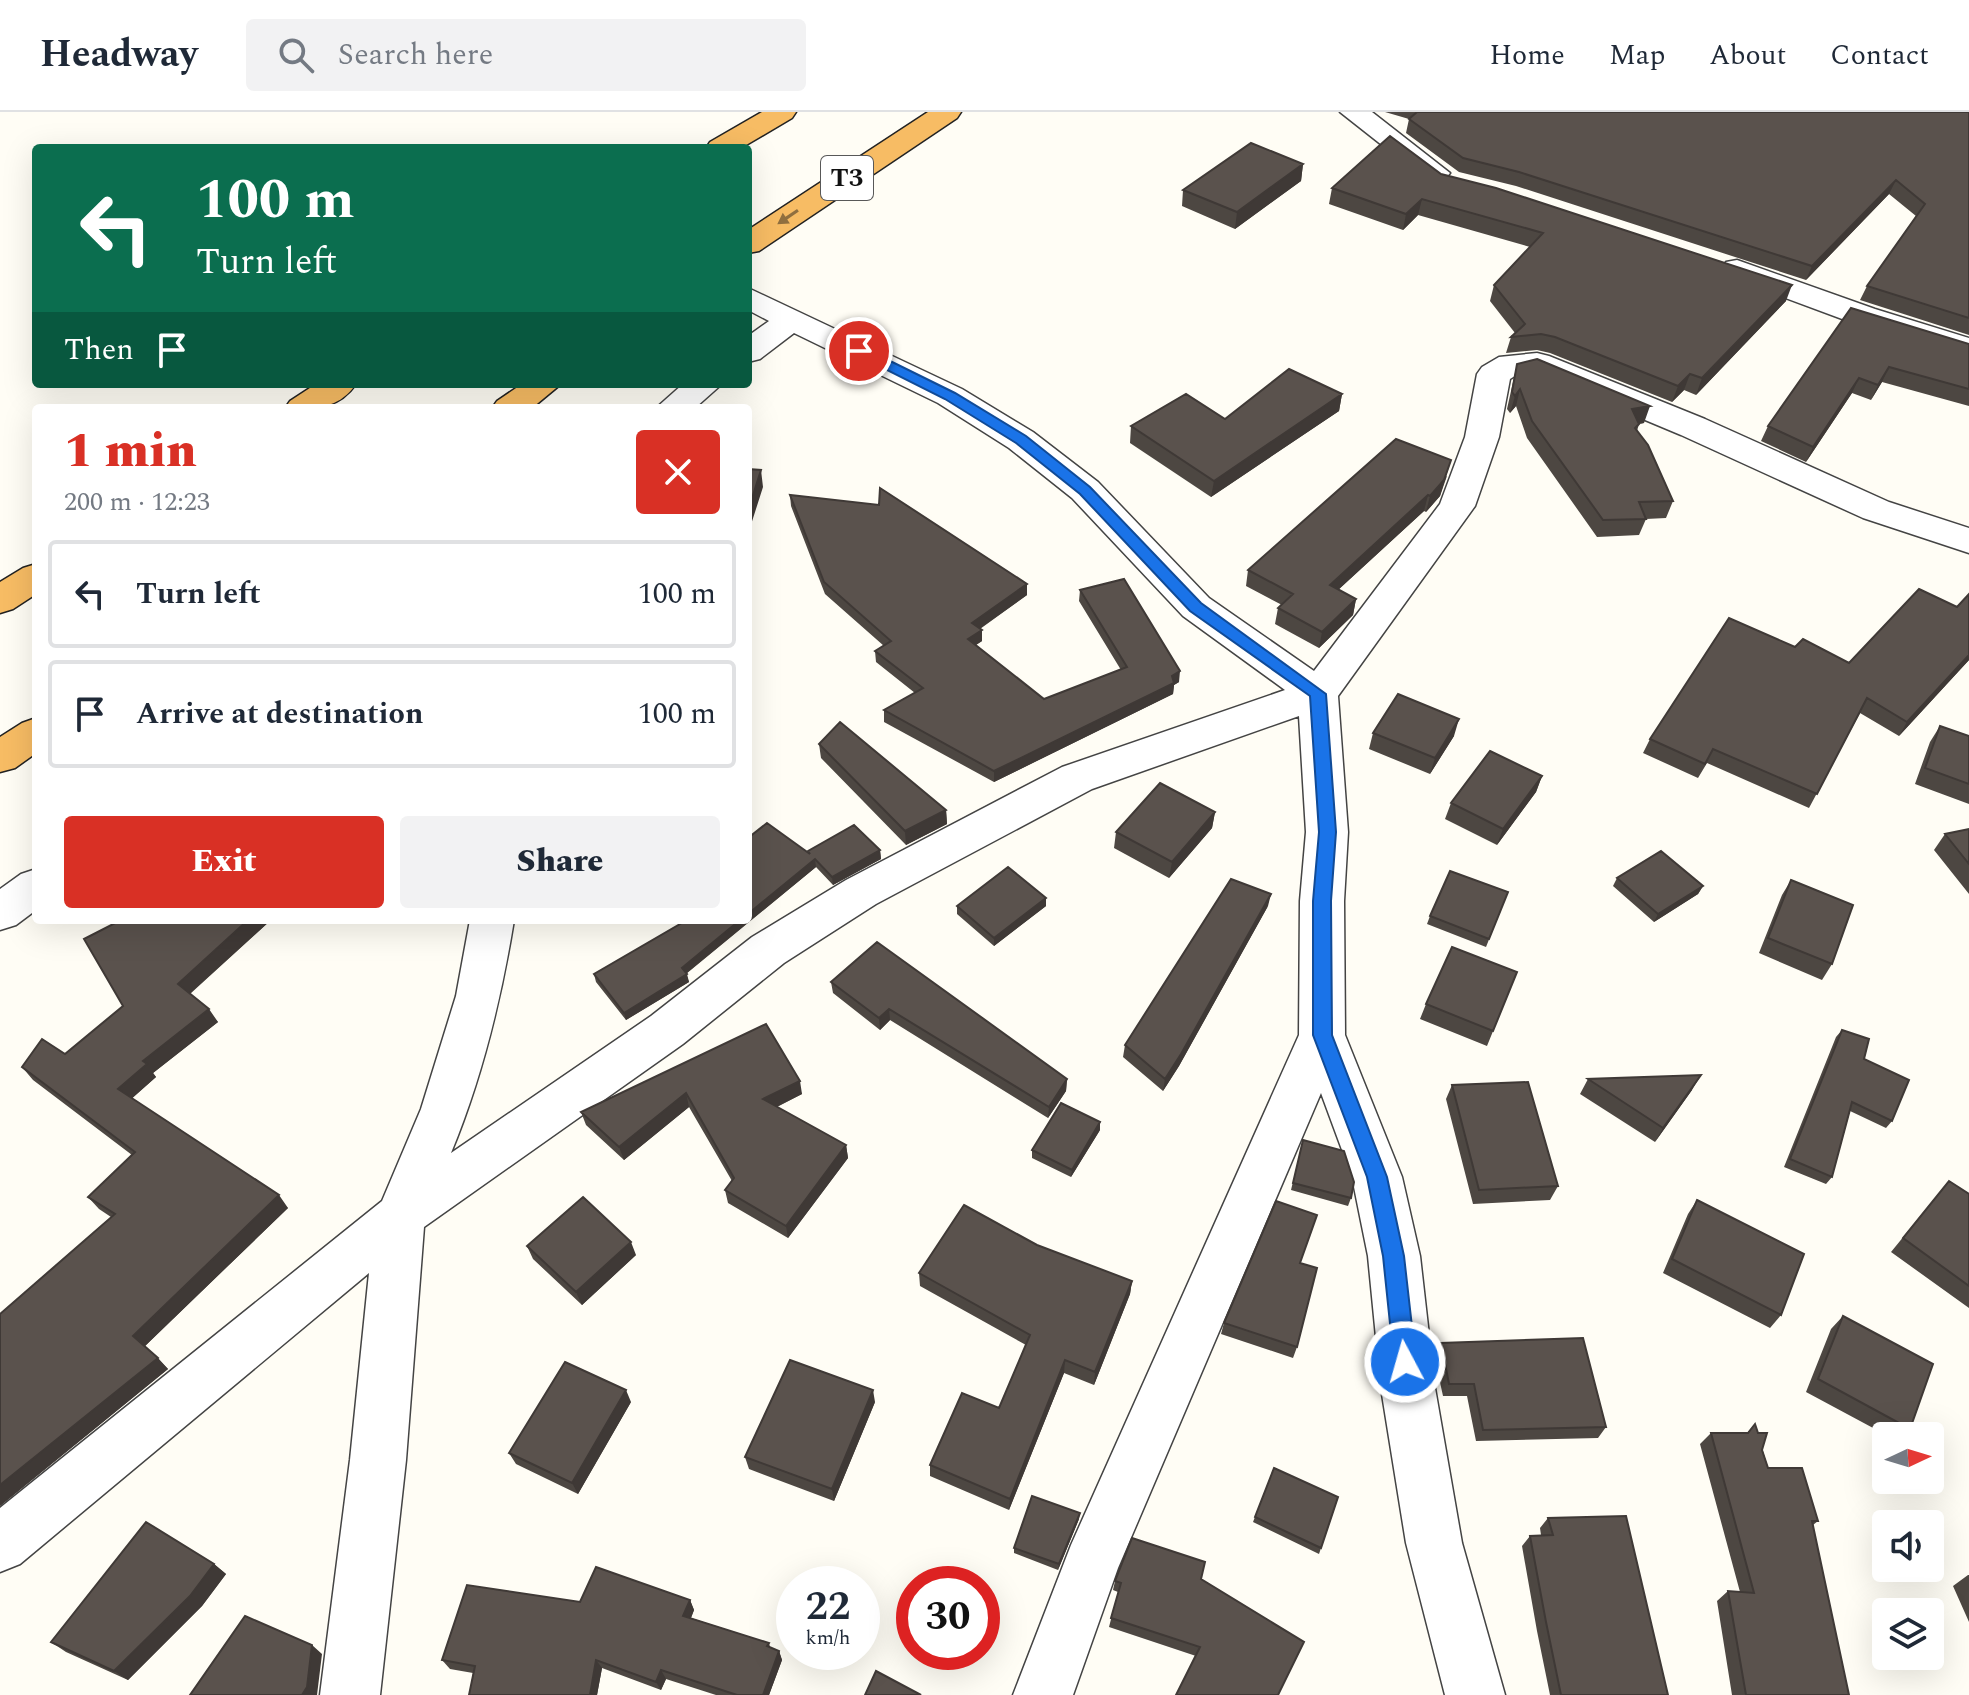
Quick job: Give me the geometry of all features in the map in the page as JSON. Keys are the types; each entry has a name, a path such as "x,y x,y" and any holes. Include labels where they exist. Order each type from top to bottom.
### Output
{"highway":[{"path":"727,144 782,112"},
{"name":"T3","path":"752,241 947,112"},
{"path":"308,404 333,388"},
{"path":"515,404 538,388"},
{"path":"0,600 32,580"},
{"path":"0,757 32,736"}],"street":[{"path":"1354,112 1448,181 1462,184"},
{"path":"1707,260 1864,316 1969,349"},
{"path":"752,300 950,396 1021,440 1085,490 1196,607 1318,694"},
{"path":"752,349 792,319"},
{"path":"0,1544 400,1216 667,1030 768,950 861,892 1077,778 1318,694 1457,506 1482,437 1494,374 1511,364 1537,363 1693,427 1876,510 1969,541"},
{"path":"678,404 700,388"},
{"path":"1318,694 1327,832 1322,901 1322,1035 1377,1177 1394,1256 1408,1388 1434,1543 1475,1695"},
{"path":"0,913 32,889"},
{"path":"350,1695 378,1460 400,1216 449,1095 479,996 491,924"},
{"path":"1043,1695 1091,1565 1322,1035"}],"building":[{"path":"1417,112 1969,112 1969,318 1867,286 1925,204 1896,180 1812,266 1519,172 1463,158 1409,119"},
{"path":"1390,136 1441,174 1496,188 1792,285 1702,378 1690,374 1678,386 1555,337 1541,334 1511,337 1525,324 1494,285 1543,233 1422,199 1406,214 1332,188"},
{"path":"1251,143 1303,164 1237,212 1183,190"},
{"path":"1851,308 1969,344 1969,389 1889,367 1878,385 1859,378 1813,447 1768,426"},
{"path":"1537,359 1650,406 1632,409 1639,424 1635,428 1648,445 1673,501 1639,502 1646,519 1603,520 1532,421 1520,389 1515,396 1512,392 1517,364"},
{"path":"1289,369 1342,394 1214,481 1131,426 1186,394 1225,419"},
{"path":"1396,439 1451,460 1444,480 1330,585 1356,599 1322,632 1278,608 1293,594 1248,570"},
{"path":"752,469 761,470 752,498"},
{"path":"880,488 1027,584 972,623 982,630 968,639 1044,699 1127,667 1080,590 1124,579 1180,671 1172,676 1174,683 994,771 884,710 923,688 875,651 891,641 824,582 790,495 879,505"},
{"path":"1919,589 1957,607 1969,594 1969,655 1907,722 1867,698 1817,794 1713,749 1705,764 1650,739 1729,618 1795,647 1803,639 1849,663"},
{"path":"1398,694 1459,719 1435,758 1373,733"},
{"path":"840,722 946,810 905,831 819,744"},
{"path":"1940,726 1969,736 1969,784 1925,768"},
{"path":"1490,751 1542,776 1503,829 1451,803"},
{"path":"1160,783 1215,812 1172,862 1116,832"},
{"path":"767,823 810,854 808,851 854,825 880,850 832,877 815,859 752,911 752,835"},
{"path":"1969,829 1969,864 1945,834"},
{"path":"1661,851 1703,886 1658,914 1617,878"},
{"path":"1008,867 1046,898 994,938 957,906"},
{"path":"1450,871 1508,892 1489,939 1430,916"},
{"path":"1231,879 1271,894 1165,1079 1125,1045"},
{"path":"1791,880 1853,905 1832,964 1768,938"},
{"path":"113,924 244,924 178,984 209,1009 143,1061 147,1064 118,1089 279,1195 133,1336 158,1358 0,1485 0,1314 115,1214 88,1197 135,1152 22,1067 42,1039 65,1054 123,1006 84,939"},
{"path":"680,924 735,924 682,968 687,974 624,1013 594,974"},
{"path":"877,942 1067,1079 1049,1107 889,1009 879,1018 831,982"},
{"path":"1452,947 1517,972 1493,1031 1426,1004"},
{"path":"766,1024 800,1081 763,1099 846,1145 786,1226 725,1190 734,1178 686,1093 619,1147 581,1112"},
{"path":"1842,1030 1869,1039 1864,1059 1909,1080 1892,1121 1852,1102 1832,1177 1790,1159"},
{"path":"1701,1075 1663,1128 1588,1079"},
{"path":"1528,1082 1558,1186 1479,1190 1452,1085"},
{"path":"1061,1103 1100,1122 1072,1170 1032,1150"},
{"path":"1303,1140 1344,1151 1354,1182 1351,1198 1293,1183"},
{"path":"1949,1181 1969,1194 1969,1286 1903,1238"},
{"path":"583,1197 631,1242 576,1292 527,1246"},
{"path":"1697,1200 1804,1254 1781,1315 1672,1259"},
{"path":"1276,1201 1317,1215 1300,1263 1317,1268 1297,1347 1224,1323"},
{"path":"964,1205 1037,1245 1132,1281 1095,1372 1065,1360 1010,1499 930,1465 962,1393 999,1408 1030,1335 919,1273"},
{"path":"1843,1316 1933,1364 1912,1422 1897,1422 1818,1379"},
{"path":"1583,1338 1606,1427 1483,1430 1474,1384 1449,1384 1441,1343"},
{"path":"790,1360 873,1390 832,1489 745,1457"},
{"path":"565,1362 626,1390 572,1483 509,1453"},
{"path":"1755,1424 1758,1433 1767,1433 1762,1450 1768,1468 1802,1468 1818,1521 1812,1521 1849,1695 1746,1695 1728,1591 1754,1593 1711,1433 1748,1433"},
{"path":"1274,1468 1338,1497 1321,1548 1255,1517"},
{"path":"1032,1496 1080,1513 1059,1564 1014,1548"},
{"path":"1626,1516 1668,1695 1561,1695 1530,1536 1553,1535 1548,1518"},
{"path":"146,1522 214,1564 190,1596 114,1671 51,1642"},
{"path":"1132,1538 1205,1562 1201,1579 1304,1642 1278,1695 1176,1695 1200,1647 1111,1618 1121,1583 1115,1581"},
{"path":"596,1567 690,1600 683,1616 769,1643 767,1646 776,1650 776,1659 763,1695 737,1695 661,1670 656,1682 596,1660 590,1695 469,1695 475,1666 442,1660 467,1585 580,1602"},
{"path":"245,1616 312,1645 307,1687 302,1695 190,1695"},
{"path":"876,1671 921,1695 865,1695"}],"route":[{"path":"859,351 950,396 1021,440 1085,490 1196,607 1318,694 1327,832 1322,901 1322,1035 1377,1177 1394,1256 1405,1362"}]}
